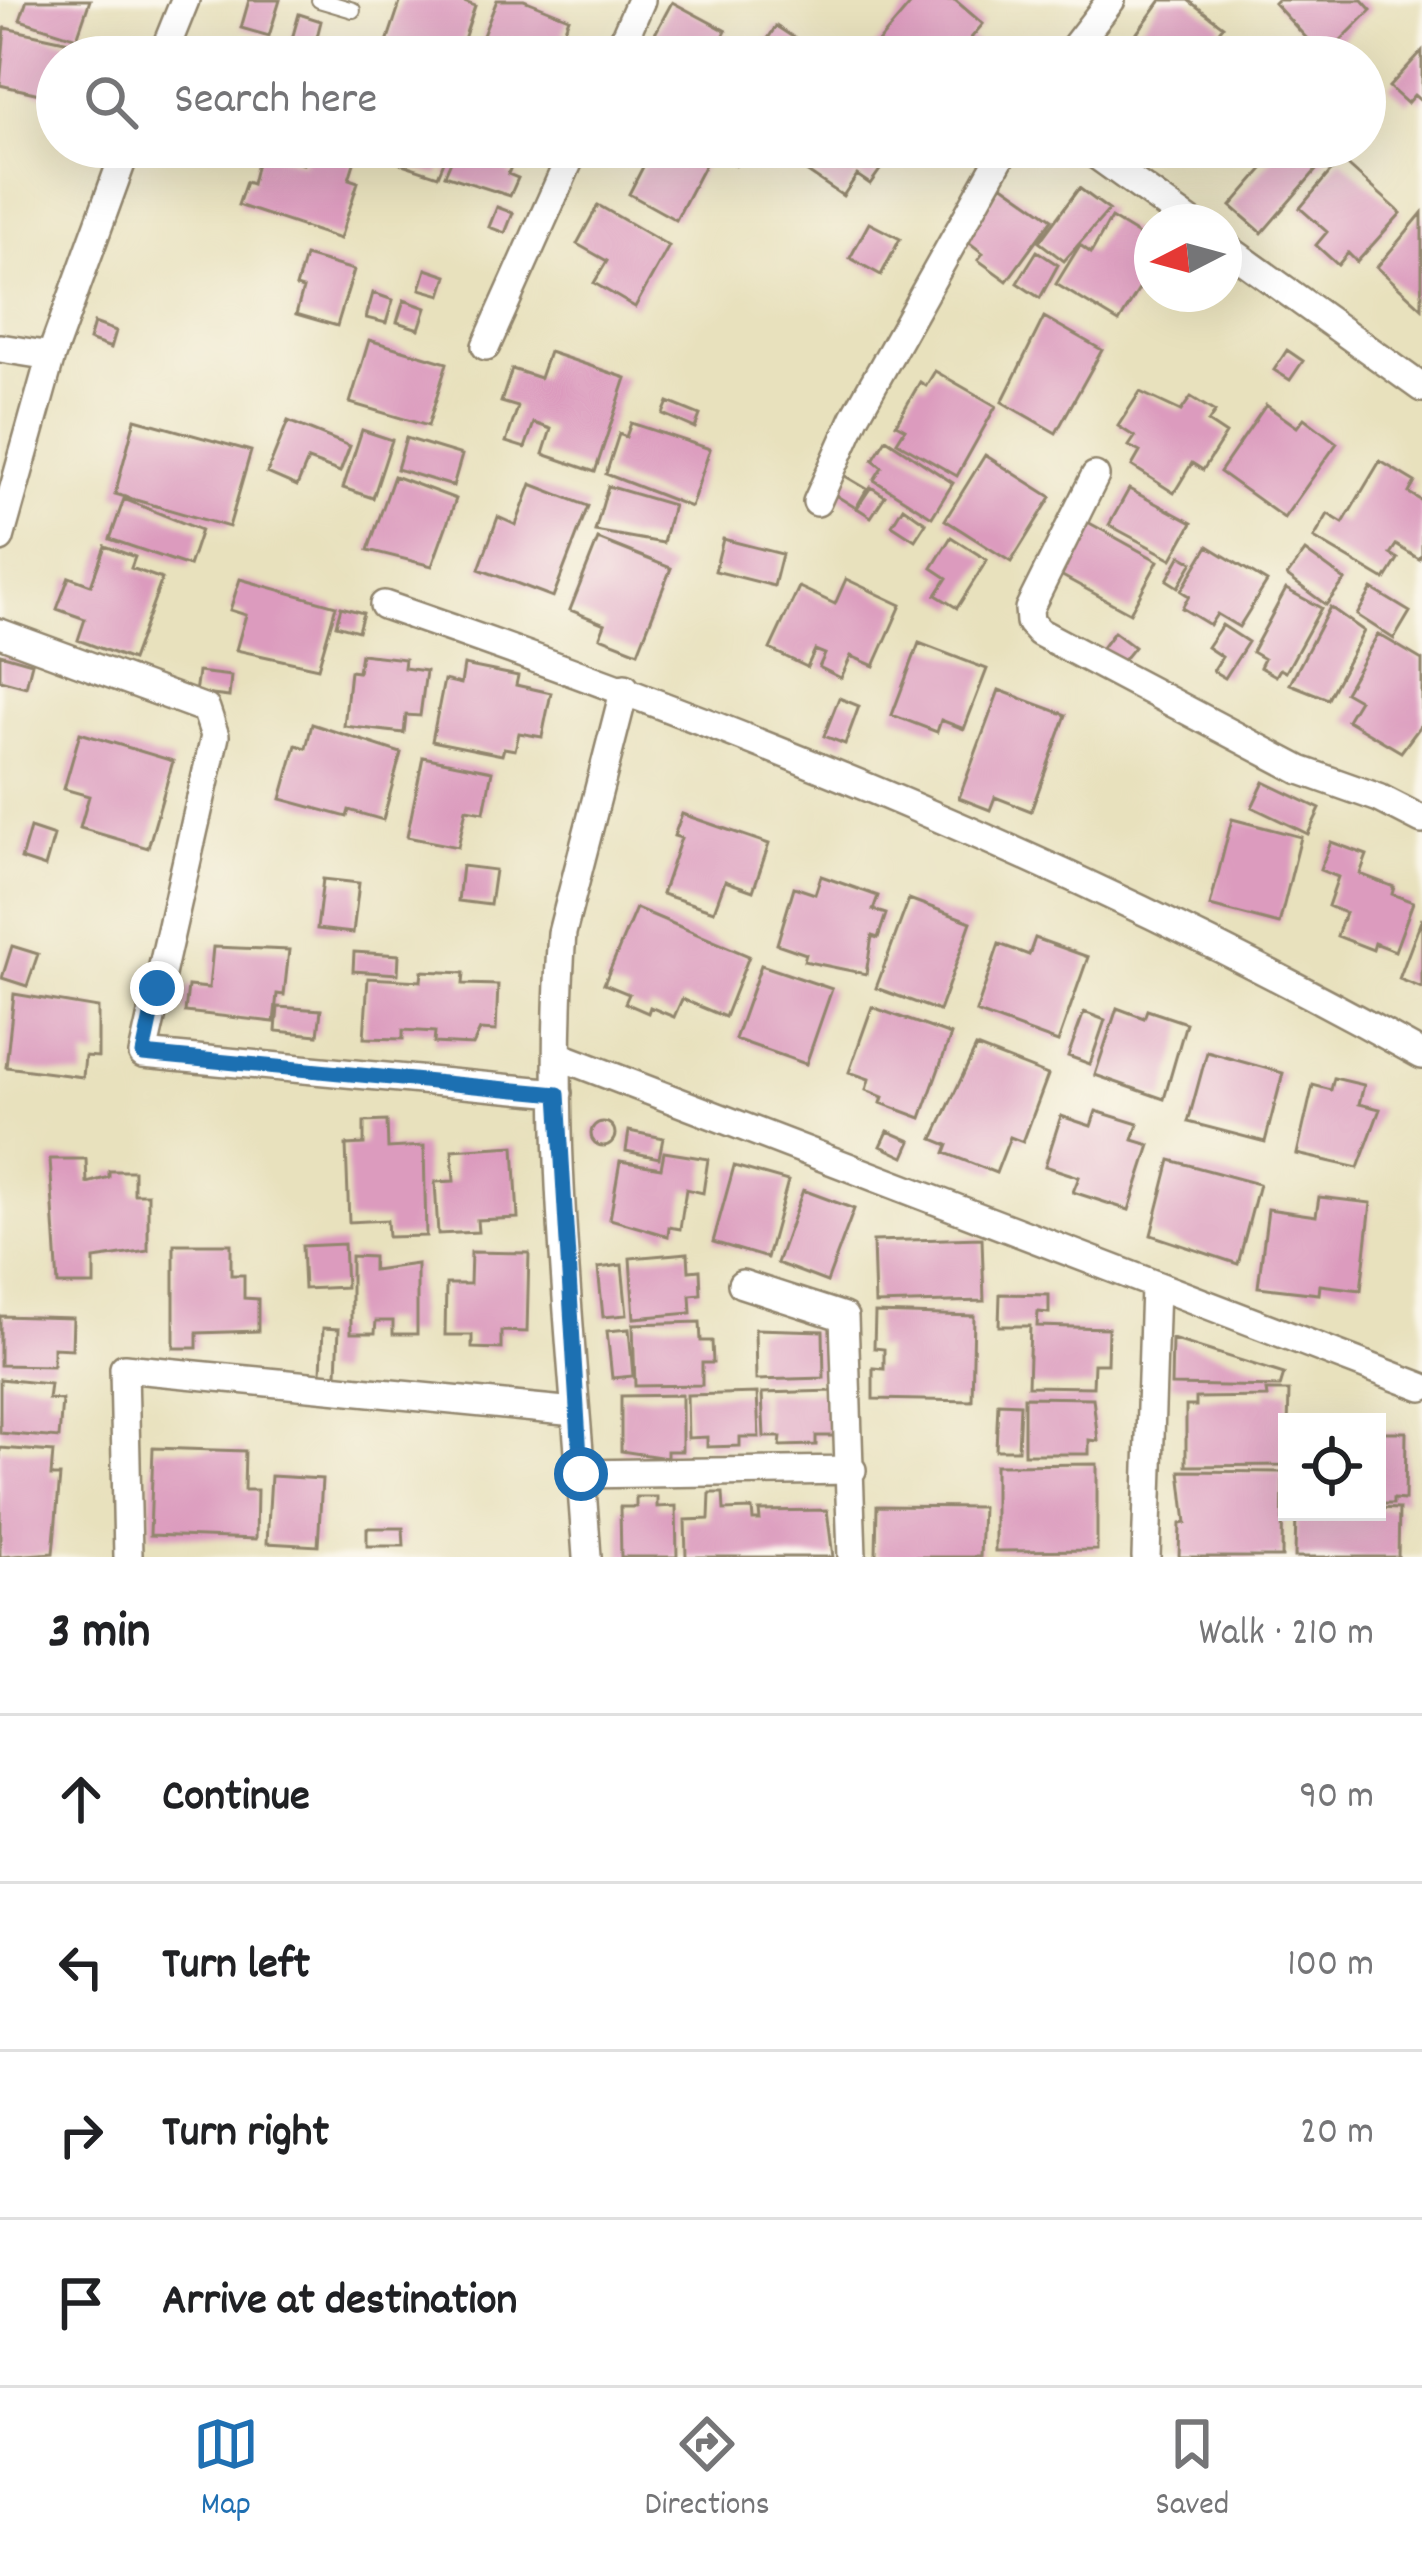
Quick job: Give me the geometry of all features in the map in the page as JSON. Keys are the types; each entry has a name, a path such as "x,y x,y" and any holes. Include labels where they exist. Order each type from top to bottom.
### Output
{"street":[{"path":"170,36 185,0"},
{"path":"625,36 641,0"},
{"path":"1083,36 1111,0"},
{"path":"0,538 51,356 120,168"},
{"path":"486,346 566,168"},
{"path":"817,502 866,397 994,168"},
{"path":"1114,168 1165,204"},
{"path":"1242,259 1422,388"},
{"path":"0,349 51,356"},
{"path":"1095,476 1029,609 1030,622 1040,632 1300,770 1379,798 1422,820"},
{"path":"384,605 625,688 1042,860 1283,977 1422,1054"},
{"path":"0,633 206,709 213,721 215,736 143,1054 558,1094"},
{"path":"587,1557 558,1094 562,933 625,688"},
{"path":"559,1056 1422,1387"},
{"path":"742,1284 844,1316 852,1557"},
{"path":"1146,1557 1154,1287"},
{"path":"128,1557 124,1368 575,1412"},
{"path":"581,1474 852,1470"}],"lane":[{"path":"320,0 352,10"}],"building":[{"path":"27,0 90,0 78,36 20,20"},
{"path":"249,0 280,0 269,36 241,28"},
{"path":"401,0 459,0 475,6 465,36 389,36"},
{"path":"497,0 524,0 569,18 563,34 568,36 483,36"},
{"path":"914,0 955,0 983,24 973,36 884,36"},
{"path":"1161,0 1188,0 1223,26 1216,36 1137,33"},
{"path":"1362,0 1371,10 1345,36 1305,36 1274,3"},
{"path":"672,2 726,31 724,36 654,36"},
{"path":"299,14 321,21 317,36 293,36"},
{"path":"776,26 791,36 770,36"},
{"path":"5,28 42,36 36,36 36,93 0,85"},
{"path":"1422,51 1422,102 1414,95 1407,103 1389,87"},
{"path":"256,168 352,168 349,179 358,182 340,239 238,205 246,182 252,184"},
{"path":"414,168 441,168 438,176"},
{"path":"448,168 510,168 508,174 518,178 510,196 445,175"},
{"path":"642,168 703,168 676,220 629,194"},
{"path":"802,168 881,168 870,184 857,175 843,196"},
{"path":"1264,168 1318,168 1262,233 1242,216 1242,204 1233,204"},
{"path":"1333,168 1351,168 1401,213 1357,262 1348,253 1338,265 1316,245 1327,232 1300,208"},
{"path":"1002,184 1052,219 1007,281 978,260 983,253 963,238"},
{"path":"1079,188 1109,210 1064,261 1039,242"},
{"path":"598,205 669,246 635,307 594,283 607,261 577,244"},
{"path":"497,207 513,213 505,233 489,227"},
{"path":"1422,213 1422,308 1377,267"},
{"path":"1111,218 1134,232 1134,297 1119,322 1056,284 1080,245 1091,253"},
{"path":"869,223 900,239 881,275 850,258"},
{"path":"1037,251 1058,265 1040,298 1017,283"},
{"path":"305,256 354,270 337,326 296,314 303,289 296,287"},
{"path":"426,269 447,276 441,295 420,289"},
{"path":"373,293 393,300 386,323 366,318"},
{"path":"404,300 426,308 419,329 397,322"},
{"path":"1044,317 1102,350 1056,433 1002,402"},
{"path":"94,323 116,331 111,348 89,340"},
{"path":"369,340 447,363 428,426 350,403"},
{"path":"1287,350 1303,361 1290,380 1274,370"},
{"path":"549,352 626,378 595,472 543,454 551,429 534,423 525,448 506,442 518,407 501,402 512,369 540,378"},
{"path":"935,371 996,406 957,476 897,442 905,429 896,424 920,382 926,386"},
{"path":"1140,392 1181,411 1191,397 1215,412 1208,422 1226,434 1203,470 1192,463 1174,493 1132,466 1140,452 1129,446 1135,437 1118,426"},
{"path":"668,402 700,415 695,428 663,414"},
{"path":"1266,405 1297,427 1304,418 1337,443 1284,518 1220,472"},
{"path":"135,419 251,451 229,527 115,494"},
{"path":"288,421 350,446 340,472 308,460 297,486 267,473"},
{"path":"631,423 710,449 691,507 606,474 619,434 626,437"},
{"path":"362,430 392,440 373,498 343,488"},
{"path":"406,438 462,455 453,486 397,469"},
{"path":"886,439 953,483 932,517 874,480 882,467 873,460"},
{"path":"985,455 1051,497 1011,562 945,520"},
{"path":"1380,461 1415,482 1409,493 1422,501 1422,554 1419,559 1396,545 1390,554 1398,559 1385,580 1314,538 1328,514 1343,523"},
{"path":"835,470 867,489 856,508 824,488"},
{"path":"394,476 456,499 432,566 368,550"},
{"path":"531,484 588,506 553,597 479,569 498,517 516,525"},
{"path":"608,486 673,505 663,543 595,531"},
{"path":"871,487 885,496 871,517 857,508"},
{"path":"1129,489 1192,523 1172,559 1109,525"},
{"path":"124,499 201,530 189,566 110,539"},
{"path":"903,507 926,523 915,540 892,525"},
{"path":"1084,520 1158,561 1130,613 1055,572"},
{"path":"951,537 987,560 957,608 936,595 947,578 932,568"},
{"path":"598,539 671,568 638,652 600,637 605,624 570,610"},
{"path":"723,539 782,554 774,586 715,571"},
{"path":"105,546 135,557 131,568 162,579 132,660 78,640 85,619 57,609 69,577 91,585"},
{"path":"1208,546 1267,582 1239,627 1217,614 1210,625 1182,608 1189,596 1181,591"},
{"path":"1305,551 1345,580 1326,605 1287,576"},
{"path":"1181,555 1193,562 1178,587 1167,580"},
{"path":"240,579 336,606 318,668 236,650 246,615 230,610"},
{"path":"846,579 901,605 874,666 851,656 841,678 819,667 825,654 815,650 807,667 770,649 799,587 835,604"},
{"path":"1286,589 1321,608 1286,672 1280,669 1276,676 1260,667 1264,659 1252,652"},
{"path":"1372,589 1410,612 1394,639 1357,615"},
{"path":"341,607 363,613 358,631 336,625"},
{"path":"1330,607 1364,631 1328,699 1290,684"},
{"path":"1222,625 1248,642 1225,678 1213,671 1222,657 1207,647"},
{"path":"1114,632 1134,647 1117,668 1098,653"},
{"path":"1378,634 1422,660 1422,724 1401,752 1347,720 1359,700 1345,692"},
{"path":"919,643 987,669 964,729 941,720 937,732 892,715"},
{"path":"0,654 32,663 26,687 0,680"},
{"path":"361,654 405,659 404,668 426,671 420,716 406,715 404,733 344,726 350,671 358,672"},
{"path":"464,665 518,676 516,685 551,693 542,737 519,733 515,750 504,748 502,755 432,741 444,680 461,684"},
{"path":"198,672 231,676 229,697 195,693"},
{"path":"999,690 1066,715 1031,811 995,797 990,810 959,798"},
{"path":"839,698 859,706 845,744 824,736"},
{"path":"312,724 401,753 383,820 349,810 347,817 281,799 296,745 306,748"},
{"path":"80,733 173,761 148,848 80,828 89,796 64,789"},
{"path":"423,757 492,771 484,812 466,809 458,847 407,837"},
{"path":"1264,782 1320,809 1308,834 1252,807"},
{"path":"682,814 769,844 753,891 725,881 714,911 662,894 681,838 674,836"},
{"path":"1232,819 1301,837 1279,924 1210,906"},
{"path":"30,828 54,836 45,867 21,859"},
{"path":"1331,842 1367,855 1360,874 1394,887 1392,894 1413,902 1395,951 1375,943 1373,950 1337,936 1345,913 1328,906 1338,877 1320,870"},
{"path":"462,866 495,870 490,905 458,901"},
{"path":"821,876 878,896 873,910 886,914 878,938 872,936 866,974 804,961 806,954 777,944 794,887 815,894"},
{"path":"323,879 359,883 353,933 317,929"},
{"path":"909,899 971,922 939,1011 876,988"},
{"path":"636,908 749,956 725,1017 682,999 674,1017 650,1007 648,1013 625,1003 629,994 604,984"},
{"path":"1422,918 1422,988 1399,979"},
{"path":"1035,938 1088,957 1058,1042 976,1012 999,944 1029,955"},
{"path":"12,946 38,954 27,986 2,978"},
{"path":"213,947 289,950 284,995 277,994 274,1022 185,1012 188,986 209,988"},
{"path":"354,952 399,955 398,974 353,971"},
{"path":"761,965 832,989 806,1064 735,1039"},
{"path":"422,971 464,973 463,984 498,985 496,1031 480,1030 473,1045 434,1043 435,1032 403,1030 403,1039 364,1038 368,978 421,981"},
{"path":"14,994 98,1008 98,1057 85,1056 83,1077 6,1067"},
{"path":"278,1007 321,1010 318,1035 276,1031"},
{"path":"872,1007 951,1035 921,1118 881,1103 883,1097 866,1090 869,1079 849,1072"},
{"path":"1117,1008 1144,1018 1147,1010 1186,1023 1164,1099 1095,1075"},
{"path":"1084,1012 1105,1020 1090,1064 1068,1056"},
{"path":"976,1047 1048,1075 1023,1142 1010,1137 996,1173 945,1153 948,1145 933,1139"},
{"path":"1207,1052 1283,1073 1265,1142 1188,1122"},
{"path":"1334,1078 1364,1085 1359,1104 1380,1109 1358,1168 1297,1154 1313,1085 1331,1090"},
{"path":"1096,1111 1138,1124 1133,1140 1150,1145 1129,1210 1073,1192 1079,1177 1045,1166 1061,1116 1091,1126"},
{"path":"387,1121 388,1148 424,1146 426,1236 388,1237 387,1220 349,1222 346,1145 364,1144 364,1122"},
{"path":"603,1122 612,1125 612,1143 603,1146 594,1143 591,1134 594,1125"},
{"path":"629,1131 663,1138 659,1158 626,1151"},
{"path":"888,1131 911,1141 904,1157 881,1146"},
{"path":"514,1146 518,1218 477,1220 478,1232 438,1234 435,1182 454,1181 452,1150"},
{"path":"664,1152 708,1159 703,1193 686,1189 680,1229 669,1227 668,1236 610,1219 620,1161 661,1168"},
{"path":"50,1159 86,1159 87,1183 109,1177 109,1171 134,1171 134,1194 148,1194 148,1251 94,1259 94,1285 58,1285"},
{"path":"1170,1160 1259,1184 1238,1264 1151,1235"},
{"path":"734,1166 788,1181 767,1258 713,1242"},
{"path":"803,1190 854,1209 827,1282 777,1263"},
{"path":"1319,1197 1371,1203 1361,1290 1320,1285 1319,1294 1258,1287 1268,1209 1316,1216"},
{"path":"982,1238 984,1301 875,1304 873,1241"},
{"path":"174,1244 231,1244 231,1275 244,1275 244,1298 258,1299 258,1331 197,1333 197,1348 174,1348"},
{"path":"344,1244 346,1287 304,1289 302,1246"},
{"path":"471,1252 529,1253 527,1332 501,1331 501,1349 472,1348 472,1335 445,1335 446,1284 470,1284"},
{"path":"688,1253 689,1271 700,1270 701,1294 690,1295 691,1313 634,1318 630,1258"},
{"path":"351,1256 373,1257 373,1270 417,1264 417,1334 393,1334 393,1321 376,1321 375,1333 351,1333"},
{"path":"622,1265 627,1315 603,1317 598,1268"},
{"path":"1000,1294 1049,1295 1049,1313 1038,1312 1037,1326 1108,1328 1107,1364 1094,1364 1093,1387 1028,1386 1030,1326 999,1326"},
{"path":"875,1313 974,1316 972,1401 873,1399 873,1368 884,1369 884,1349 874,1348"},
{"path":"0,1316 73,1318 72,1349 53,1348 53,1366 0,1365"},
{"path":"700,1322 701,1341 712,1341 713,1363 702,1363 702,1385 635,1386 633,1324"},
{"path":"323,1328 339,1329 337,1374 321,1373"},
{"path":"629,1329 633,1376 612,1378 607,1331"},
{"path":"755,1329 823,1331 824,1378 756,1380"},
{"path":"1172,1339 1284,1374 1280,1387 1171,1385"},
{"path":"0,1379 50,1384 48,1399 62,1400 59,1438 0,1433"},
{"path":"834,1391 836,1436 816,1436 816,1445 780,1446 781,1437 764,1437 762,1393"},
{"path":"1266,1391 1289,1391 1288,1413 1278,1413 1278,1465 1186,1466 1186,1406 1196,1406 1196,1398 1267,1397"},
{"path":"757,1393 759,1437 740,1437 740,1446 707,1447 707,1437 688,1438 687,1395"},
{"path":"682,1395 682,1451 667,1451 667,1458 621,1451 621,1396"},
{"path":"1024,1397 1093,1398 1098,1441 1089,1440 1089,1454 1024,1454"},
{"path":"998,1403 1020,1404 1018,1450 996,1450"},
{"path":"1386,1432 1406,1432 1405,1500 1393,1499 1393,1504 1386,1504"},
{"path":"0,1448 53,1452 51,1476 60,1476 53,1553 0,1557"},
{"path":"153,1448 245,1451 244,1490 257,1490 256,1539 150,1535"},
{"path":"1097,1464 1097,1550 995,1551 995,1465"},
{"path":"1180,1471 1278,1472 1282,1557 1179,1557 1180,1524 1186,1523"},
{"path":"271,1476 322,1479 318,1546 267,1543"},
{"path":"710,1493 723,1493 724,1510 752,1509 753,1520 760,1520 759,1511 827,1510 833,1557 686,1557 685,1520 709,1519"},
{"path":"636,1497 657,1497 657,1507 676,1506 677,1557 621,1557 620,1507 636,1507"},
{"path":"877,1506 982,1507 980,1557 881,1557 876,1554"},
{"path":"1386,1508 1399,1509 1398,1557 1295,1557 1296,1521 1386,1521"},
{"path":"367,1528 403,1528 404,1546 367,1546"}],"route":[{"path":"157,988 143,1054 558,1094 581,1474"}]}
